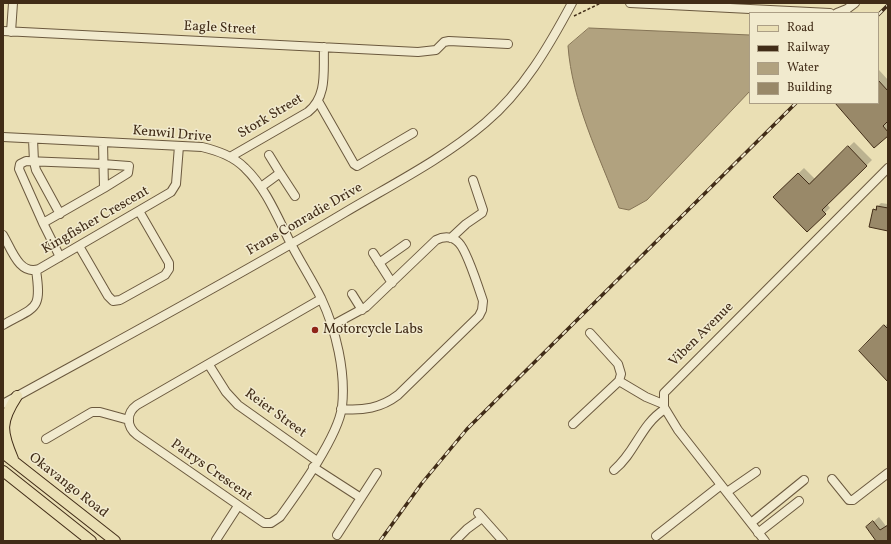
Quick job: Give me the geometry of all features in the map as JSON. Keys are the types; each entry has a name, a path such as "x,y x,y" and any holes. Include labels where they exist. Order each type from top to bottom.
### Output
{"main road":[{"path":"13,461 6,442 3,427 6,413 17,396"},
{"name":"Okavango Road","path":"3,453 115,541"},
{"name":"Okavango Road","path":"3,470 92,541"}],"street":[{"path":"7,31 13,3"},
{"name":"Frans Conradie Drive","path":"3,404 291,244 455,146 486,122 526,78 546,50 572,3"},
{"path":"630,3 796,7 824,12"},
{"path":"840,12 855,3"},
{"name":"Eagle Street","path":"7,31 418,52 436,50 444,42 449,41 508,44"},
{"name":"Stork Street","path":"230,157 308,112 318,101 322,90 324,47"},
{"path":"318,101 354,164 357,166 413,133"},
{"name":"Kenwil Drive","path":"3,137 179,146 209,149 230,157 251,173 261,188 291,244"},
{"path":"33,139 34,162 60,214"},
{"path":"103,142 102,164 104,188"},
{"name":"Kingfisher Crescent","path":"3,235 19,264 25,269 36,270 169,195 174,189 177,180 179,146"},
{"path":"269,155 295,196"},
{"path":"43,223 123,177 128,173 130,168 125,165 22,162 19,166 43,223 60,257"},
{"name":"Viben Avenue","path":"664,406 664,393 669,386 887,171"},
{"path":"261,188 280,173"},
{"path":"451,238 466,224 482,213 483,210 473,180"},
{"path":"79,246 108,296 113,300 120,300 165,275 169,269 169,263 139,211"},
{"path":"331,326 362,310 436,240 444,237 451,238 461,244 483,301 481,313 404,390 392,400 371,408 341,409"},
{"name":"Patrys Crescent","path":"129,420 132,430 137,435 261,521 268,523 274,521 282,515 335,430 341,409 342,382 331,326 321,299 291,244"},
{"path":"379,263 406,244"},
{"path":"373,253 392,283"},
{"path":"3,325 31,309 38,302 39,293 36,270"},
{"path":"352,294 362,310"},
{"path":"46,439 92,412 100,412 129,420 130,413 137,405 209,365 321,299"},
{"path":"572,424 619,381 621,374 618,364 590,333"},
{"name":"Reier Street","path":"209,365 226,392 238,405 361,498"},
{"path":"619,381 664,406 678,430 765,541"},
{"path":"614,470 629,454 643,429 664,406"},
{"path":"727,492 756,472"},
{"path":"336,535 377,473"},
{"path":"832,479 849,500 853,500 888,473"},
{"path":"751,524 804,480"},
{"path":"656,536 721,485"},
{"path":"758,533 799,501"},
{"path":"216,540 238,506"},
{"path":"455,541 480,515 503,541"}],"path":[{"path":"571,18 601,3"}],"water":[{"path":"589,28 749,35 749,92 647,200 629,210 619,208 581,108 575,87 568,46"}],"building":[{"path":"879,81 888,91 888,121 883,126 888,132 888,136 874,148 836,104 879,104"},
{"path":"848,146 867,166 822,210 826,214 807,232 773,197 798,173 809,184"},
{"path":"877,206 888,208 888,231 869,227 873,209 876,210"},
{"path":"884,325 888,329 888,382 859,351"},
{"path":"873,521 880,530 888,525 888,541 876,541 866,527"}],"railway":[{"path":"879,14 888,5"},
{"path":"380,541 422,483 467,429 795,104"}],"place":[{"name":"Motorcycle Labs","path":"315,330"}]}
